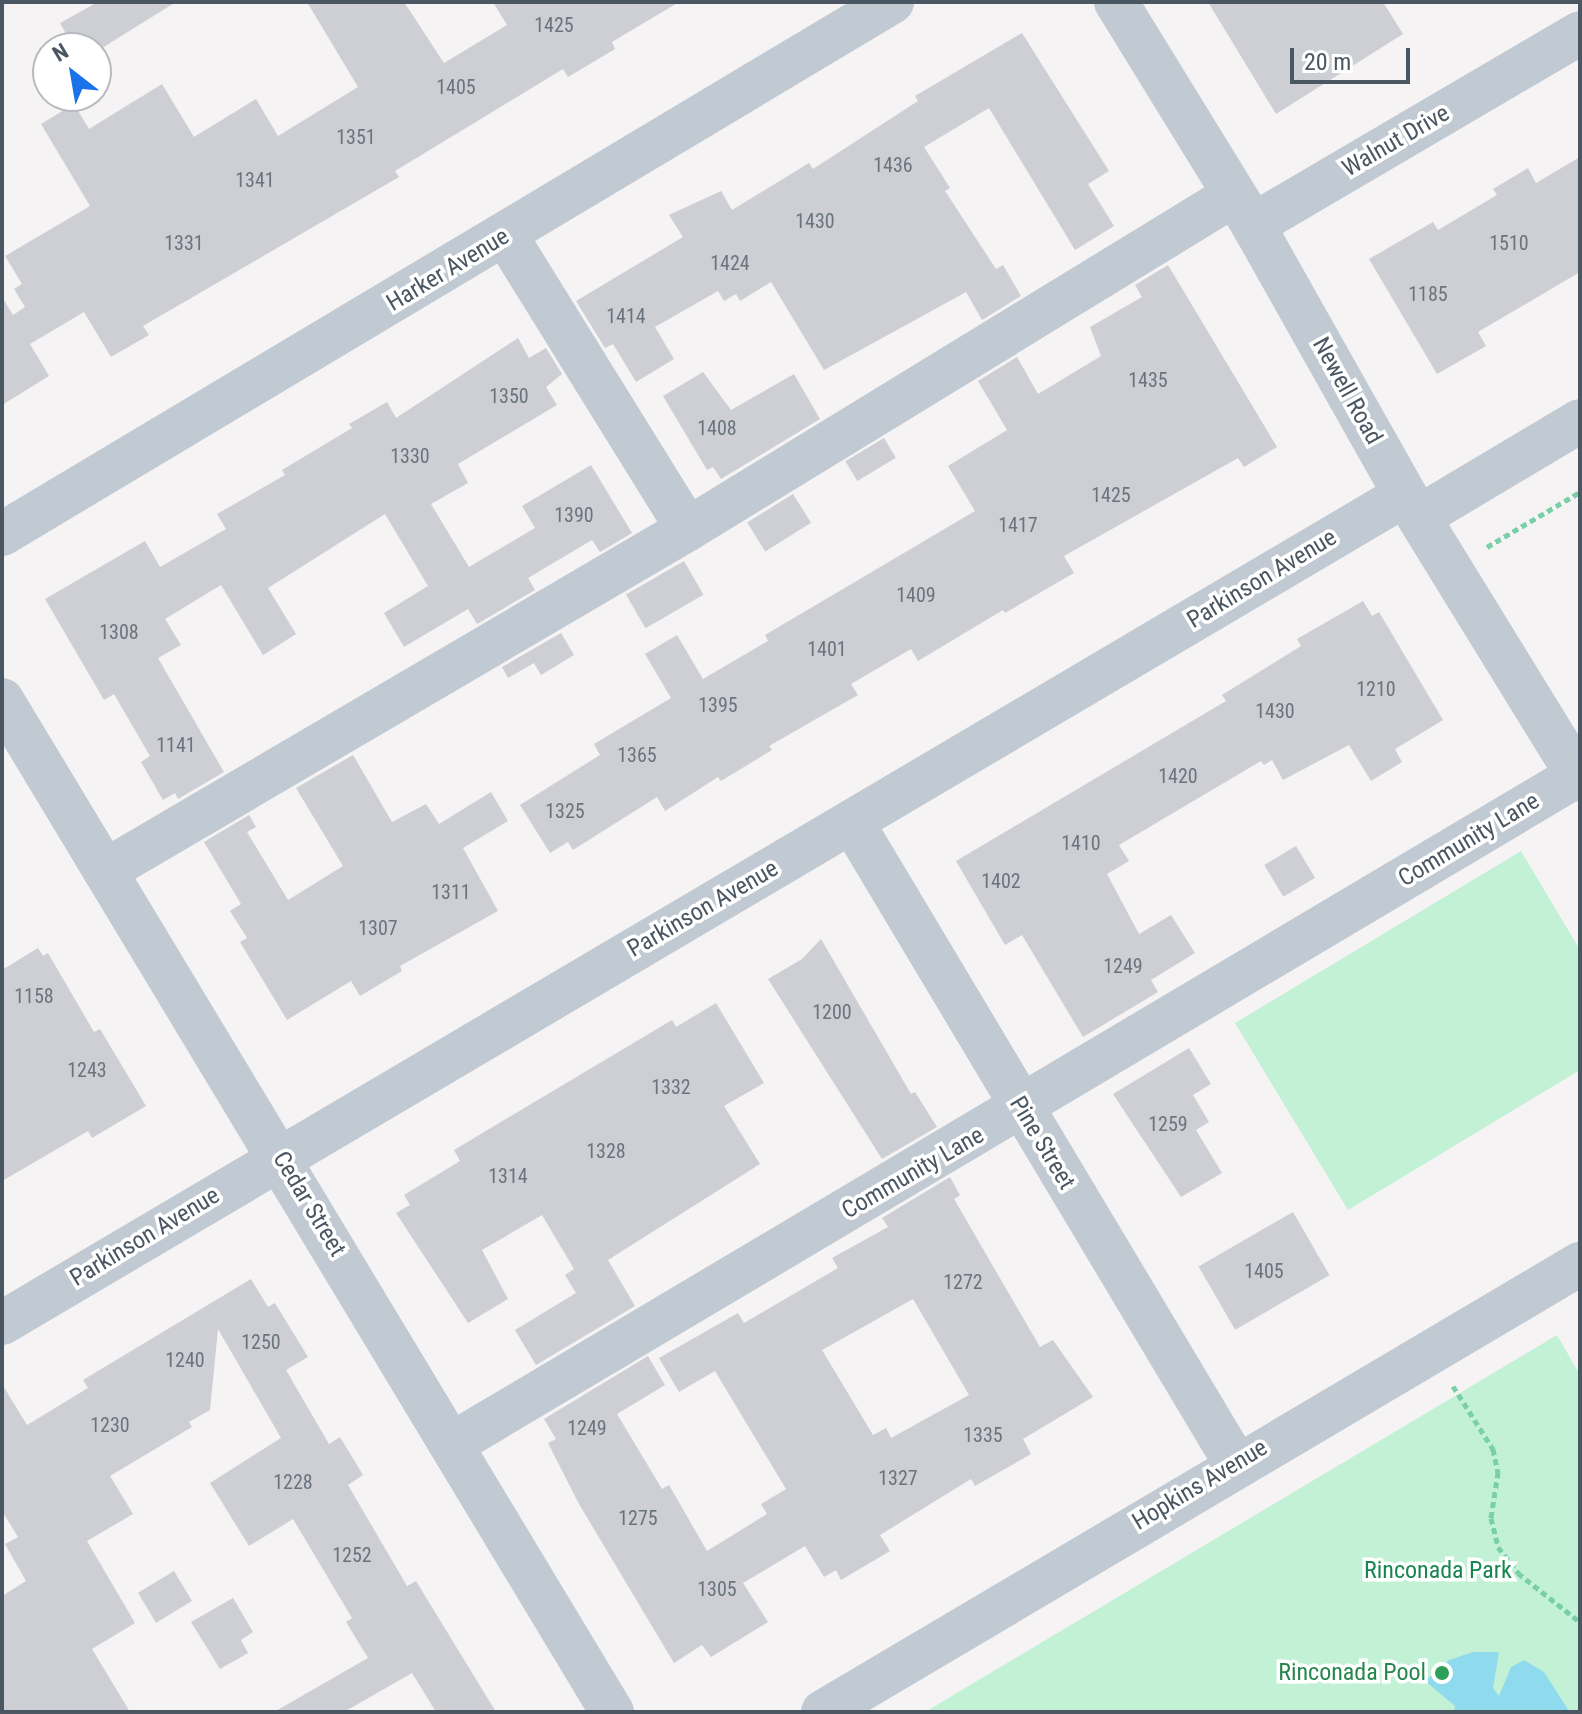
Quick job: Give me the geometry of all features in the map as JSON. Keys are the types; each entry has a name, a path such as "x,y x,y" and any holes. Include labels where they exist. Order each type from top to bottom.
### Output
{"street":[{"name":"Harker Avenue","path":"2,534 506,236 892,2"},
{"name":"Newell Road","path":"1116,2 1243,210 1412,506 1579,777"},
{"name":"Walnut Drive","path":"105,871 688,529 1243,210 1580,33"},
{"path":"506,236 688,529"},
{"name":"Parkinson Avenue","path":"2,1323 852,822 1412,506 1580,421"},
{"name":"Cedar Street","path":"2,700 281,1156 612,1712"},
{"name":"Community Lane","path":"452,1444 1579,777"},
{"name":"Pine Street","path":"852,822 1236,1464"},
{"name":"Hopkins Avenue","path":"823,1712 1236,1464 1580,1264"}],"path":[{"path":"1483,550 1580,492"},
{"path":"1438,1348 1458,1395 1493,1449 1498,1472 1491,1518 1498,1547 1518,1573 1580,1622"}],"green space":[{"path":"1521,851 1580,950 1580,1070 1348,1210 1235,1023"},
{"name":"Rinconada Park","path":"1557,1335 1580,1375 1580,1712 925,1712"}],"water":[{"path":"1473,1652 1499,1652 1493,1688 1499,1696 1511,1667 1524,1660 1544,1672 1569,1711 1454,1712 1455,1706 1425,1681 1449,1660"}],"building":[{"path":"98,2 176,2 112,42 112,32 65,32 60,23"},
{"path":"307,2 404,2 444,63 507,25 493,2 679,2 612,42 615,49 568,77 563,69 395,171 399,177 143,326 149,335 111,357 84,312 30,344 49,376 2,405 2,297 13,315 25,307 14,289 22,284 5,256 90,206 41,124 61,112 79,112 89,129 162,84 194,137 256,99 278,136 358,87"},
{"path":"1208,2 1383,2 1403,34 1276,114"},
{"path":"1022,33 1109,171 1088,184 1114,226 1075,250 989,108 924,147 950,188 945,191 996,269 1003,265 1021,296 982,320 966,292 824,370 771,282 740,301 736,294 724,301 718,291 655,327 674,359 636,382 613,344 605,348 576,301 683,237 669,215 721,191 732,210 809,163 813,169 918,101 915,96"},
{"path":"1580,157 1580,272 1478,332 1486,346 1437,374 1369,259 1433,222 1438,230 1497,195 1493,189 1528,168 1536,183"},
{"path":"1168,265 1277,447 1244,467 1238,458 1064,556 1074,573 1005,613 1003,610 918,661 911,649 851,684 858,695 769,746 772,750 721,781 718,777 665,811 657,797 573,850 568,842 550,853 520,805 600,755 594,744 671,698 645,654 677,635 703,679 768,641 765,635 975,511 948,466 1007,430 978,381 1017,357 1038,394 1101,356 1090,327 1142,297 1135,285"},
{"path":"518,338 529,358 546,348 562,374 546,387 557,405 458,464 468,483 431,504 469,567 535,528 522,506 591,465 632,533 600,552 592,540 528,578 535,590 477,624 468,609 404,647 384,613 428,586 385,514 268,588 296,634 263,655 221,585 165,619 181,645 158,658 224,772 178,799 175,793 163,800 141,762 150,756 114,694 104,700 45,599 145,541 160,567 226,529 217,514 285,475 282,470 352,428 349,424 387,402 396,418"},
{"path":"703,372 731,410 794,374 820,419 721,479 713,467 707,470 663,396"},
{"path":"884,438 896,458 857,481 845,461"},
{"path":"793,494 811,523 765,551 747,523"},
{"path":"684,561 704,595 645,628 626,594"},
{"path":"1363,601 1372,616 1379,612 1443,720 1395,749 1402,762 1371,781 1349,745 1283,780 1272,760 1264,765 1261,761 1119,845 1129,861 1107,874 1139,934 1171,915 1195,953 1151,980 1158,992 1083,1037 1022,935 1005,945 956,861 1226,701 1222,695 1301,646 1297,639"},
{"path":"561,633 574,655 541,675 534,663 508,678 502,667"},
{"path":"353,755 392,822 426,804 439,824 491,792 508,821 463,848 498,911 400,966 402,971 360,996 351,981 287,1020 240,942 247,938 230,911 241,904 204,842 249,815 256,827 247,832 288,900 343,866 296,788"},
{"path":"1296,846 1315,878 1283,897 1264,865"},
{"path":"821,939 911,1094 915,1092 937,1127 882,1159 768,979 802,959"},
{"path":"38,948 43,956 48,953 94,1032 100,1029 146,1106 92,1138 88,1131 2,1181 2,970"},
{"path":"716,1003 764,1083 724,1106 760,1164 608,1260 635,1306 536,1365 515,1330 576,1293 565,1275 574,1269 542,1215 482,1250 508,1299 468,1323 396,1213 410,1205 404,1195 460,1161 454,1150 672,1020 676,1027"},
{"path":"1189,1048 1211,1084 1193,1095 1209,1122 1196,1130 1222,1173 1181,1197 1113,1094"},
{"path":"950,1177 960,1195 954,1199 1040,1347 1053,1340 1093,1397 1023,1439 1031,1454 975,1486 971,1479 880,1535 890,1551 841,1580 836,1570 824,1577 805,1546 743,1583 768,1622 711,1657 702,1645 674,1663 579,1504 548,1443 556,1439 544,1419 648,1356 665,1385 617,1414 662,1489 669,1485 707,1551 767,1514 761,1504 786,1489 715,1371 679,1392 659,1358 738,1313 744,1323 838,1268 832,1258 888,1227 882,1218","holes":["913,1299 969,1395 891,1438 886,1428 873,1435 822,1350"]},
{"path":"1293,1212 1330,1275 1235,1330 1199,1266"},
{"path":"251,1279 268,1307 275,1303 308,1357 286,1370 329,1444 340,1437 363,1475 348,1485 407,1586 416,1581 496,1712 436,1712 412,1673 344,1712 274,1712 368,1658 346,1622 352,1618 293,1519 249,1546 210,1483 281,1438 218,1329 210,1410 189,1422 192,1427 110,1476 133,1514 87,1541 135,1623 92,1649 130,1712 2,1712 2,1596 26,1581 5,1544 18,1537 2,1511 2,1384 27,1425 88,1388 83,1380"},
{"path":"174,1571 192,1601 156,1623 138,1593"},
{"path":"233,1598 253,1632 241,1640 248,1653 220,1669 191,1622"}],"place":[{"name":"Rinconada Pool","path":"1442,1673"}]}
